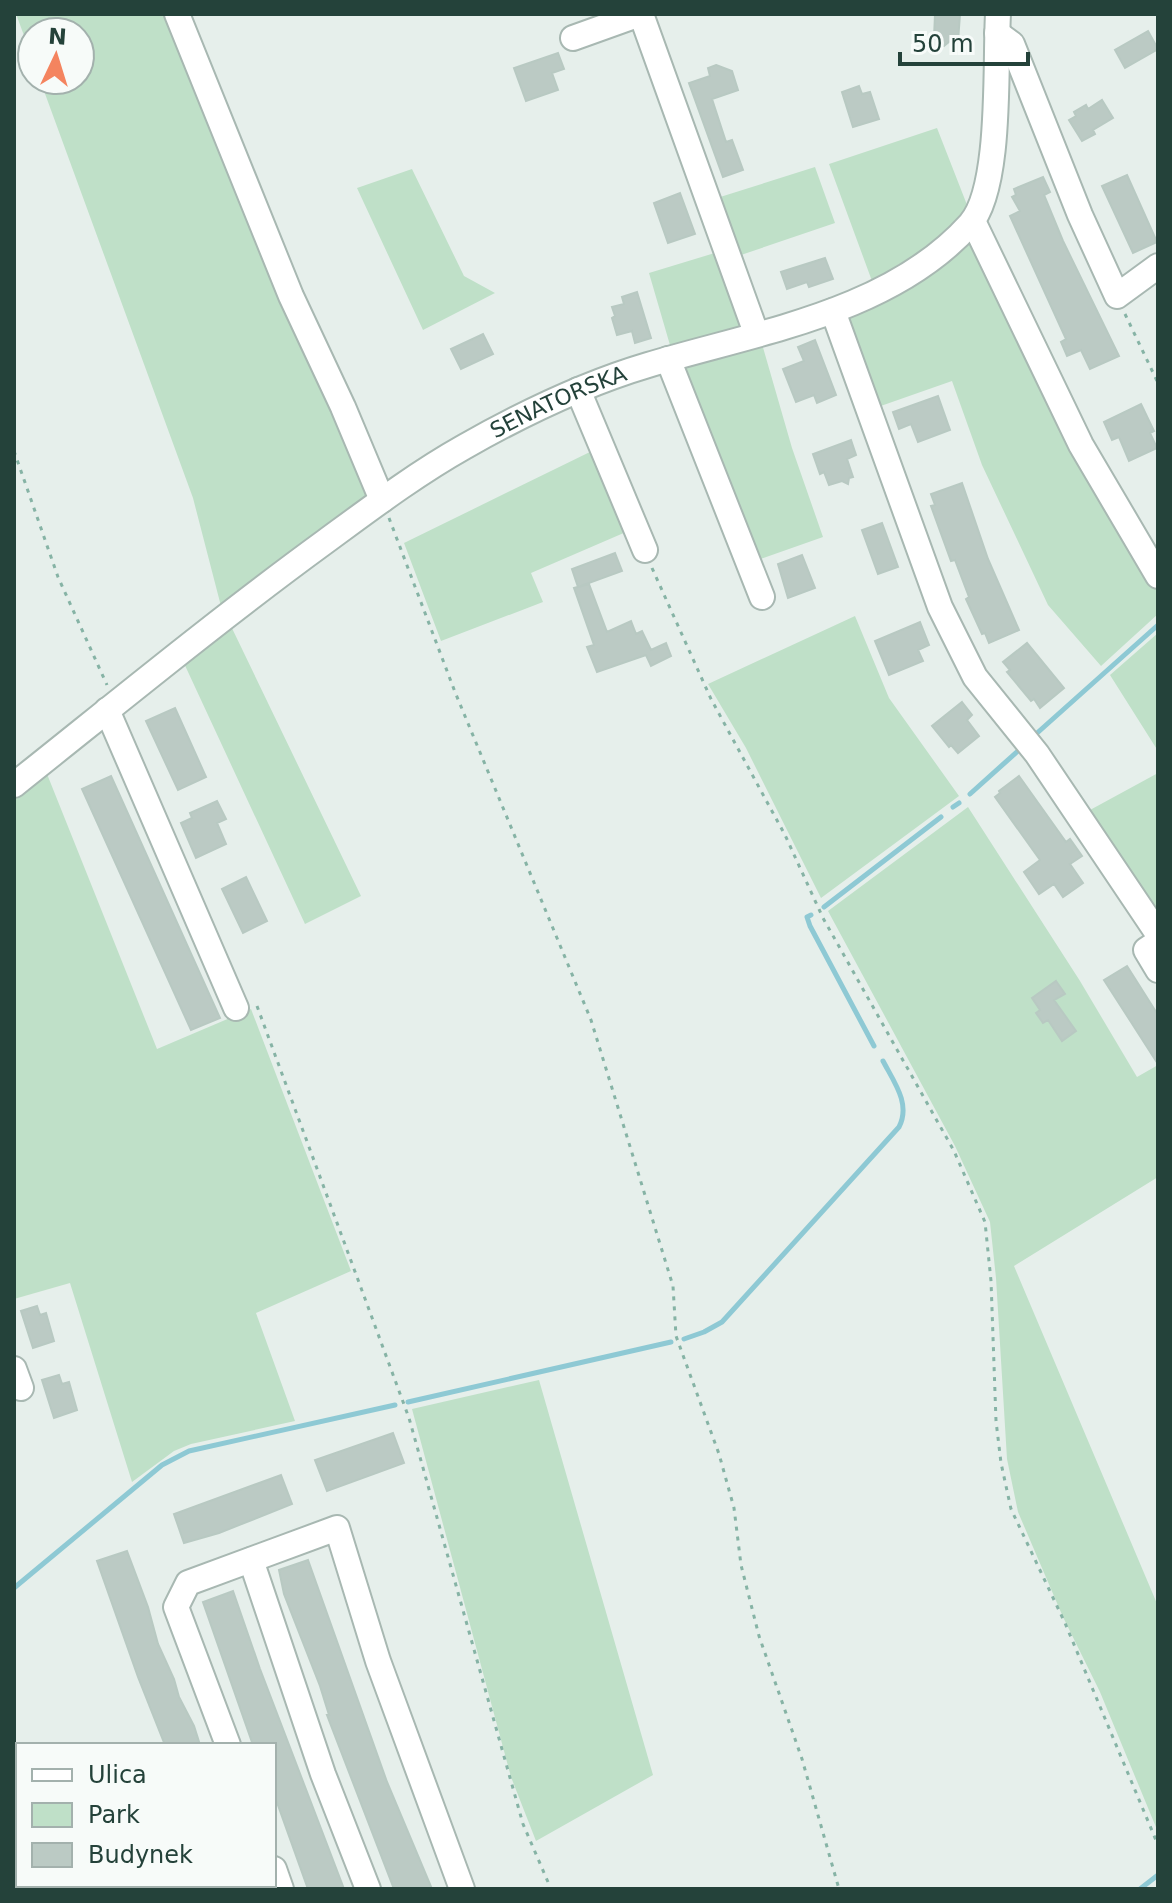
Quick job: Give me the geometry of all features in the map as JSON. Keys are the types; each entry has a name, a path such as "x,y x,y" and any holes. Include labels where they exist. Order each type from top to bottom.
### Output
{"street":[{"path":"177,14 291,296 382,500"},
{"path":"573,38 641,14 756,333"},
{"path":"997,23 1012,44 1075,202 1117,296 1158,266"},
{"name":"SENATORSKA","path":"14,785 257,590 382,500 463,447 578,390 668,359 833,311 880,289 936,255 973,221 982,202 989,174 996,95 997,23"},
{"path":"973,221 1081,445 1158,576"},
{"path":"833,311 940,607 959,649 995,704 1037,754 1158,934"},
{"path":"668,359 762,597"},
{"path":"578,390 645,550"},
{"path":"112,707 246,1007"},
{"path":"1158,942 1146,950 1158,970"},
{"path":"227,1743 176,1607 188,1583 337,1528 378,1661 462,1889"},
{"path":"251,1560 323,1774 368,1889"}],"path":[{"path":"1117,296 1158,383"},
{"path":"14,451 58,577 112,707"},
{"path":"382,500 455,692 591,1020 673,1286 676,1336 734,1508 741,1565 759,1636 802,1759 839,1889"},
{"path":"645,550 711,699 785,835 823,918 954,1151 985,1222 991,1281 996,1421 1011,1509 1065,1623 1158,1845"},
{"path":"246,1007 401,1398 523,1824 551,1889"}],"green space":[{"path":"167,14 369,489 363,506 222,610 193,498 46,96 96,96 96,16 17,16"},
{"path":"937,128 969,210 937,241 872,281 829,164"},
{"path":"815,167 835,223 738,256 717,198"},
{"path":"412,169 464,276 495,293 423,330 357,188"},
{"path":"973,232 1158,585 1158,614 1101,666 1048,605 982,465 952,381 875,408 848,326 850,315"},
{"path":"718,252 743,319 738,331 672,352 649,273"},
{"path":"762,344 792,448 823,537 755,561 680,371 686,360"},
{"path":"594,450 626,532 531,573 543,602 441,641 404,543"},
{"path":"855,616 889,698 959,796 821,898 746,748 708,684"},
{"path":"229,622 361,896 305,924 182,659"},
{"path":"1158,633 1158,751 1110,675"},
{"path":"45,769 157,1049 251,1009 351,1271 256,1313 295,1421 191,1444 174,1451 132,1482 70,1283 14,1299 14,794"},
{"path":"1158,773 1158,922 1090,810"},
{"path":"968,807 1080,981 1137,1077 1158,1065 1158,1177 1014,1266 1158,1606 1158,1832 1100,1692 1063,1617 1018,1512 1007,1459 990,1222 955,1146 828,911"},
{"path":"539,1380 653,1775 536,1841 511,1777 412,1409"}],"building":[{"path":"935,14 960,14 958,42 950,41 944,46 934,38"},
{"path":"1148,31 1158,49 1125,68 1115,50"},
{"path":"558,53 564,69 552,73 558,90 526,101 514,68"},
{"path":"716,65 732,71 738,90 712,99 726,142 732,140 743,170 723,177 689,83 710,76 708,68"},
{"path":"859,86 862,94 870,92 879,119 853,127 842,92"},
{"path":"1102,100 1113,118 1082,141 1069,120 1076,116 1074,112 1086,105 1088,109"},
{"path":"1127,175 1157,242 1133,253 1102,186"},
{"path":"1043,177 1050,192 1044,195 1063,241 1119,356 1090,369 1081,350 1067,356 1061,342 1066,339 1010,216 1020,211 1012,197 1016,195 1014,189"},
{"path":"680,193 695,234 668,243 654,203"},
{"path":"825,258 833,279 809,287 807,282 787,289 781,272"},
{"path":"637,292 651,338 635,343 632,331 617,335 612,307 624,304 622,297"},
{"path":"483,334 493,354 461,369 451,349"},
{"path":"815,340 836,395 817,403 814,395 796,402 783,369 804,361 798,347"},
{"path":"938,396 950,430 918,442 911,424 899,429 893,412"},
{"path":"1141,404 1154,431 1150,433 1157,448 1129,461 1119,437 1112,440 1104,422"},
{"path":"851,440 856,455 847,459 853,477 849,478 848,484 842,481 829,485 824,472 820,474 813,454"},
{"path":"962,483 988,559 1019,630 989,643 966,599 969,597 955,560 951,561 931,506 935,505 931,494"},
{"path":"882,523 898,567 878,574 862,530"},
{"path":"615,553 622,571 578,587 572,569"},
{"path":"802,555 815,588 788,598 778,564"},
{"path":"589,584 607,632 631,621 636,634 642,631 651,650 666,643 671,656 651,666 646,655 597,672 587,647 594,645 574,588"},
{"path":"920,622 929,645 918,650 923,661 889,675 875,641"},
{"path":"1027,643 1064,688 1040,708 1007,672 1010,670 1003,662"},
{"path":"962,702 972,715 967,720 979,736 958,753 932,726"},
{"path":"175,708 206,777 178,790 146,721"},
{"path":"111,776 220,1018 191,1030 82,789"},
{"path":"1019,776 1066,842 1070,839 1082,856 1070,864 1083,883 1063,897 1054,884 1039,894 1024,872 1040,860 995,797"},
{"path":"217,801 226,819 217,823 226,844 196,858 181,823 192,818 190,813"},
{"path":"246,877 267,921 243,933 222,889"},
{"path":"1127,966 1158,1015 1158,1064 1104,980"},
{"path":"1056,981 1065,994 1054,1000 1076,1031 1062,1041 1048,1020 1043,1023 1036,1013 1040,1010 1032,998"},
{"path":"37,1306 40,1315 46,1313 54,1341 33,1348 21,1311"},
{"path":"59,1375 62,1384 69,1382 77,1410 54,1418 42,1380"},
{"path":"393,1433 404,1463 327,1491 315,1460"},
{"path":"281,1475 292,1504 219,1533 184,1543 174,1514"},
{"path":"127,1551 158,1644 199,1743 164,1743 97,1561"},
{"path":"308,1560 387,1782 432,1889 394,1889 327,1715 320,1686 284,1594 279,1570"},
{"path":"233,1591 344,1889 308,1889 276,1800 276,1743 252,1743 203,1602"}],"waterway":[{"path":"1036,734 1158,625"},
{"path":"970,794 1019,750"},
{"path":"953,807 959,803"},
{"path":"824,907 941,817"},
{"path":"811,915 807,917 810,926 874,1046"},
{"path":"684,1339 722,1322 899,1127 902,1102 883,1061"},
{"path":"408,1402 671,1342"},
{"path":"14,1588 162,1465 189,1451 395,1405"},
{"path":"1140,1889 1158,1875"}]}
